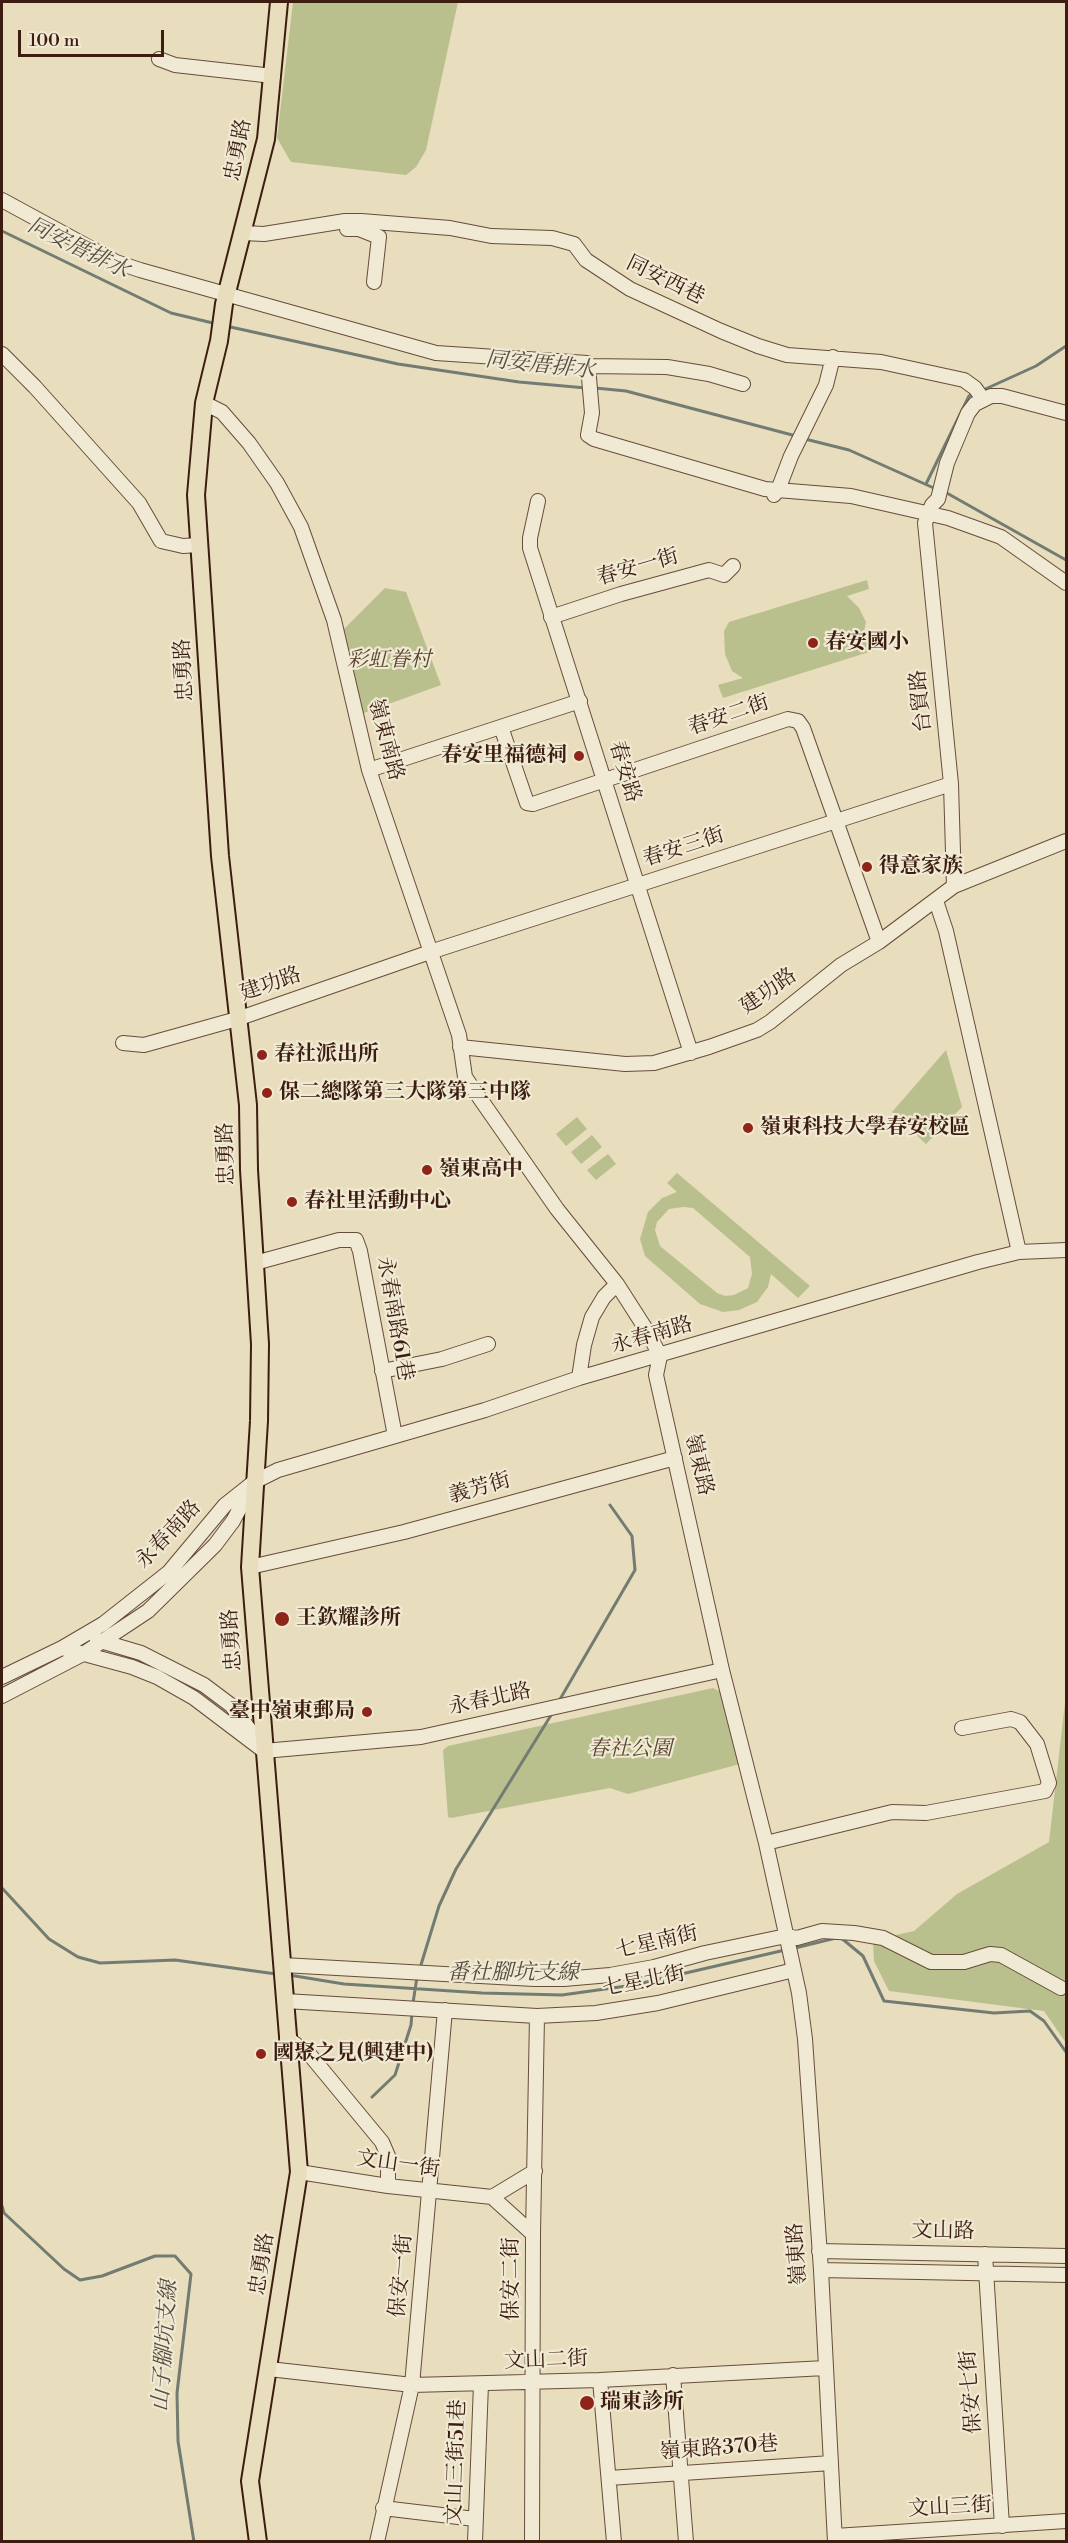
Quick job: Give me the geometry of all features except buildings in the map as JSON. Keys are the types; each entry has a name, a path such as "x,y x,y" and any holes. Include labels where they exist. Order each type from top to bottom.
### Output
{"main road":[{"name":"忠勇路","path":"258,2541 250,2481 299,2172 250,1567 259,1421 260,1344 249,1170 248,1105 219,855 198,545 197,473 203,434 204,403 225,300 266,139 279,2"}],"street":[{"path":"159,59 176,65 273,76"},
{"path":"2,200 116,262 225,300 436,352 587,363 592,413 588,435 594,439 775,493 851,496 929,512 989,531 1066,583"},
{"name":"同安西巷","path":"243,233 264,234 361,220 450,228 491,236 562,240 574,244 586,260 630,289 721,331 787,355 881,362 964,380 975,388 983,399"},
{"path":"314,227 322,233 359,229 379,237 374,282"},
{"path":"2,354 35,387 139,503 160,541 183,546 198,545"},
{"path":"775,493 826,386 833,357"},
{"path":"589,368 667,367 709,374 743,384"},
{"path":"929,512 938,499 946,463 968,413 975,404 983,399 1002,396 1066,412"},
{"name":"嶺東南路","path":"204,403 222,412 249,443 277,483 301,527 334,620 369,770 447,997 460,1047"},
{"name":"春安路","path":"538,501 530,548 691,1053"},
{"name":"台貿路","path":"929,512 925,523 951,784 954,886"},
{"name":"春安一街","path":"551,617 692,574 709,570 724,575 733,566"},
{"path":"369,770 580,701"},
{"name":"春安二街","path":"501,727 527,803 533,804 788,719 798,721 803,728 879,942"},
{"name":"春安三街","path":"430,952 951,784"},
{"name":"建功路","path":"460,1047 625,1064 654,1063 691,1053 757,1030 841,965 879,942 936,902 954,886 1066,841"},
{"path":"936,902 946,931 1018,1252"},
{"name":"建功路","path":"123,1043 144,1045 237,1019 430,952"},
{"path":"460,1047 465,1077 557,1209 616,1284 649,1334 660,1356"},
{"name":"永春南路61巷","path":"255,1263 339,1240 356,1240 395,1436"},
{"name":"永春南路","path":"2,1677 83,1637 169,1572 225,1505 254,1482 278,1470 485,1410 579,1378 1018,1252 1066,1250"},
{"path":"579,1378 584,1345 592,1317 604,1297 616,1284"},
{"path":"382,1371 442,1359 488,1344"},
{"name":"嶺東路","path":"660,1356 656,1375 722,1670 766,1843 799,1993 805,2039 821,2270 835,2539"},
{"name":"義芳街","path":"250,1567 404,1532 675,1458"},
{"name":"永春南路","path":"2,1696 83,1654 148,1611 215,1545 233,1521 254,1482"},
{"path":"83,1637 141,1653 204,1685 232,1706 264,1751"},
{"path":"62,1648 132,1667 157,1677 194,1698 264,1751"},
{"name":"永春北路","path":"264,1751 421,1737 722,1670"},
{"path":"766,1843 892,1812 926,1813 1045,1791 1049,1783 1037,1744 1020,1722 1011,1719 962,1728"},
{"name":"七星南街","path":"283,1968 534,1979 610,1975 787,1941 822,1931 884,1938 931,1962 964,1962 990,1954 1001,1955 1065,1988"},
{"name":"七星北街","path":"284,1996 537,2016 596,2013 658,2003 793,1967"},
{"name":"保安一街","path":"377,2541 412,2385 431,2191 445,2010"},
{"name":"保安二街","path":"532,2541 533,2234 537,2016"},
{"path":"287,2038 310,2055 382,2142 388,2156 388,2186"},
{"path":"533,2234 492,2197 535,2171"},
{"name":"文山一街","path":"299,2172 388,2186 492,2197"},
{"name":"文山路","path":"819,2252 1066,2256"},
{"name":"保安七街","path":"985,2254 1002,2526"},
{"name":"文山路","path":"821,2270 1066,2275"},
{"name":"文山二街","path":"269,2369 412,2385 600,2380 825,2368"},
{"path":"673,2375 686,2541"},
{"path":"600,2380 614,2541"},
{"name":"文山三街51巷","path":"476,2541 481,2384"},
{"name":"嶺東路370巷","path":"609,2478 682,2471 831,2463"},
{"path":"383,2508 475,2519"},
{"name":"文山三街","path":"835,2539 1066,2522"}],"green space":[{"path":"293,2 458,2 426,150 416,167 406,175 291,162 277,138"},
{"path":"867,580 869,589 847,596 859,608 866,622 862,640 883,633 888,646 723,698 718,685 743,678 732,671 725,654 724,631 729,622"},
{"name":"彩虹眷村","path":"385,588 406,592 441,685 361,714 341,632"},
{"path":"946,1050 962,1107 926,1144 892,1112"},
{"path":"577,1117 587,1129 566,1146 556,1134"},
{"path":"592,1135 602,1147 581,1164 571,1152"},
{"path":"608,1154 616,1164 596,1180 587,1170"},
{"path":"677,1173 810,1286 798,1298 771,1274 768,1287 757,1302 739,1310 723,1312 700,1304 645,1256 640,1239 648,1212 662,1198 677,1192 667,1183","holes":["693,1208 750,1257 752,1274 748,1288 734,1295 725,1296 717,1293 660,1246 655,1230 657,1222 669,1209"]},
{"name":"春社公園","path":"713,1688 721,1692 740,1764 628,1794 610,1788 448,1817 443,1750 448,1746"},
{"path":"1066,1694 1066,2043 1044,2011 889,1991 874,1961 873,1940 914,1931 957,1894 1049,1842"}],"waterway":[{"name":"同安厝排水","path":"2,231 171,313 217,324"},
{"name":"同安厝排水","path":"226,326 398,364 519,382 586,388"},
{"path":"981,391 1036,366 1066,346"},
{"name":"同安厝排水","path":"595,388 626,391 796,436"},
{"path":"926,484 969,396 975,393"},
{"name":"同安厝排水","path":"805,439 849,450 936,489"},
{"name":"同安厝排水","path":"945,492 1066,560"},
{"path":"559,1701 635,1570 632,1536 610,1505"},
{"path":"420,1968 439,1906 456,1869 553,1712"},
{"name":"番社腳坑支線","path":"2,1888 49,1939 78,1957 100,1963 175,1960 276,1974"},
{"name":"番社腳坑支線","path":"795,1948 840,1937 863,1956 884,2001 994,2013 1030,2011 1044,2021 1066,2052"},
{"name":"番社腳坑支線","path":"289,1975 344,1984 482,1993 562,1995 634,1985 785,1950"},
{"name":"番社腳坑支線","path":"413,2003 417,1977"},
{"path":"372,2097 395,2075 411,2025 412,2013"},
{"name":"山子腳坑支線","path":"2,2206 4,2213 64,2269 80,2280 102,2276 155,2256 175,2256 191,2274 177,2393 178,2441 194,2542"}],"place":[{"name":"春安國小","path":"813,643"},
{"name":"春安里福德祠","path":"579,756"},
{"name":"得意家族","path":"867,867"},
{"name":"春社派出所","path":"262,1055"},
{"name":"保二總隊第三大隊第三中隊","path":"267,1093"},
{"name":"嶺東科技大學春安校區","path":"748,1128"},
{"name":"嶺東高中","path":"427,1170"},
{"name":"春社里活動中心","path":"292,1202"},
{"name":"王欽耀診所","path":"282,1619"},
{"name":"臺中嶺東郵局","path":"367,1712"},
{"name":"國聚之見(興建中)","path":"261,2054"},
{"name":"瑞東診所","path":"587,2403"}]}
